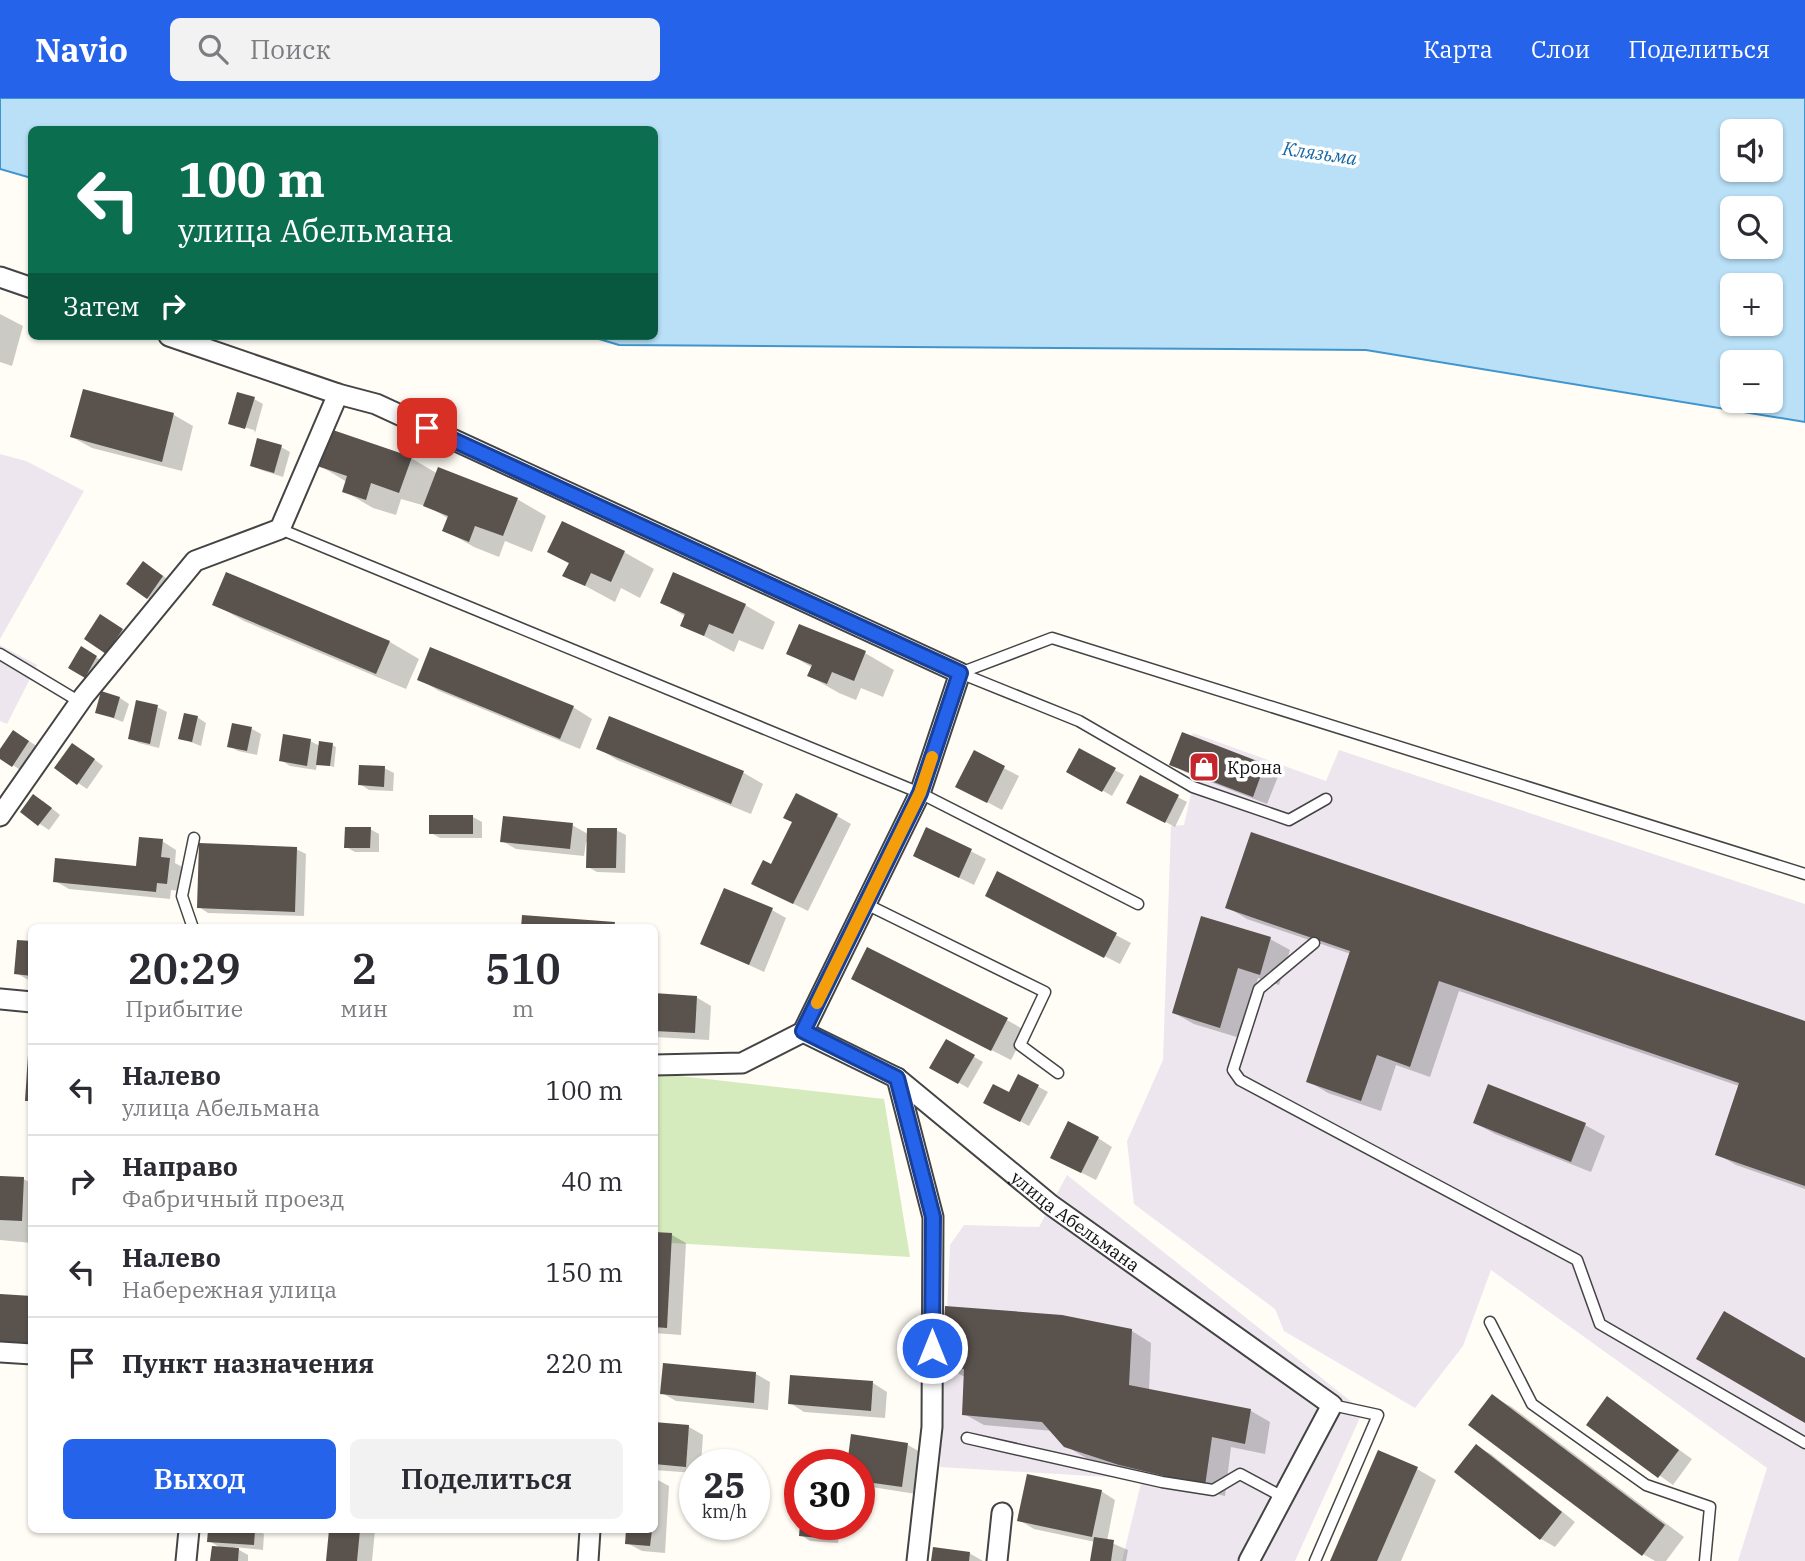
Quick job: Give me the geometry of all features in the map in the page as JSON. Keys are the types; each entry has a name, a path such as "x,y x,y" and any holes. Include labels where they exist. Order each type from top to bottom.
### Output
{"street":[{"path":"0,277 28,287"},
{"path":"181,340 338,394 376,404 960,673 920,793 803,1031 742,1063 658,1065"},
{"path":"0,816 80,702 195,561 280,529 338,394"},
{"path":"0,999 28,1002"},
{"name":"улица Абельмана","path":"803,1031 897,1078 1051,1205 1332,1405"},
{"path":"897,1078 933,1217 932,1427 916,1561"},
{"path":"0,1352 28,1354"},
{"path":"1249,1561 1332,1405"},
{"path":"997,1561 1002,1513"},
{"path":"186,1561 190,1533"},
{"path":"587,1561 590,1533"}],"lane":[{"path":"280,529 920,793 1138,904"},
{"path":"960,673 1052,638 1805,874"},
{"path":"0,654 80,702"},
{"path":"960,673 1079,722 1205,792 1289,820 1326,799"},
{"path":"192,924 182,896 194,838"},
{"path":"866,904 1045,992 1020,1045 1058,1073"},
{"path":"1314,943 1259,989 1233,1070 1240,1080 1577,1260 1600,1324 1805,1443"},
{"path":"1490,1322 1532,1404 1646,1485 1710,1507 1705,1561"},
{"path":"1315,1561 1378,1415 1332,1405"},
{"path":"967,1438 1162,1482 1213,1490 1240,1474 1283,1497"}],"shaded area":[{"path":"0,454 26,461 84,491 0,639"},
{"path":"0,645 37,665 7,724 0,721"},
{"path":"1193,733 1326,781 1339,750 1805,904 1805,1561 1738,1561 1767,1468 1491,1270 1463,1346 1415,1408 1284,1331 1275,1309 1134,1204 1127,1141 1163,1060 1171,826 1184,825 1195,776 1181,770"},
{"path":"1067,1175 1363,1411 1295,1561 1122,1561 1142,1479 940,1467 950,1245 964,1225 1039,1227"}],"green space":[{"path":"658,1073 884,1099 910,1257 658,1242"}],"water":[{"name":"Клязьма","path":"0,98 1805,98 1805,422 1750,413 1783,413 1783,350 1720,350 1720,408 1366,350 619,345 602,340 658,340 658,126 28,126 28,177 0,169"}],"building":[{"path":"83,389 174,413 162,462 70,437"},
{"path":"237,392 255,397 245,429 228,424"},
{"path":"327,428 412,457 399,493 371,483 366,500 342,492 347,476 314,465"},
{"path":"257,438 282,445 274,473 250,466"},
{"path":"438,467 518,498 503,536 475,526 469,542 442,531 448,516 423,506"},
{"path":"562,521 625,551 611,582 591,573 585,586 562,576 569,563 547,552"},
{"path":"143,561 163,576 147,599 126,584"},
{"path":"226,572 390,641 376,674 212,605"},
{"path":"673,572 746,604 733,634 709,624 704,636 680,626 685,614 660,603"},
{"path":"100,614 123,629 106,654 84,639"},
{"path":"799,624 866,651 854,681 832,672 827,684 807,676 812,665 786,654"},
{"path":"81,646 97,656 85,678 68,668"},
{"path":"430,647 574,706 560,739 417,680"},
{"path":"101,691 120,697 114,718 95,713"},
{"path":"136,700 158,705 150,744 128,739"},
{"path":"184,713 198,716 192,742 178,739"},
{"path":"609,716 744,771 731,804 596,749"},
{"path":"232,723 252,727 247,751 227,747"},
{"path":"13,730 29,741 12,767 0,759 0,749"},
{"path":"1182,732 1265,764 1253,797 1169,765"},
{"path":"283,734 311,739 307,766 279,761"},
{"path":"319,741 333,743 330,766 316,765"},
{"path":"72,743 95,759 77,785 54,768"},
{"path":"1079,748 1116,768 1102,792 1066,772"},
{"path":"974,750 1005,766 987,803 955,787"},
{"path":"359,765 385,766 384,787 358,785"},
{"path":"1140,775 1179,795 1165,823 1126,803"},
{"path":"796,793 838,814 793,904 751,884 763,860 771,864 792,822 783,818"},
{"path":"33,794 52,808 38,826 20,812"},
{"path":"429,815 473,815 473,834 429,834"},
{"path":"503,816 573,823 570,849 500,842"},
{"path":"345,827 371,827 370,848 344,848"},
{"path":"926,827 972,849 959,878 913,856"},
{"path":"587,828 617,828 616,868 586,868"},
{"path":"1251,832 1805,1021 1805,1186 1715,1155 1739,1083 1439,981 1410,1067 1377,1055 1361,1101 1306,1082 1350,951 1225,908"},
{"path":"139,837 163,839 161,857 170,858 167,884 157,883 156,892 53,882 55,858 136,866"},
{"path":"199,843 297,847 295,912 197,908"},
{"path":"997,871 1117,933 1104,958 985,896"},
{"path":"724,888 773,908 749,965 700,944"},
{"path":"522,915 615,922 615,924 521,924"},
{"path":"1201,916 1271,937 1260,975 1238,968 1220,1028 1172,1013"},
{"path":"17,940 28,941 28,976 14,974"},
{"path":"867,947 1008,1018 991,1051 851,979"},
{"path":"658,993 697,996 695,1033 658,1031"},
{"path":"946,1039 975,1055 958,1084 929,1068"},
{"path":"28,1055 28,1101 25,1101"},
{"path":"1018,1074 1039,1085 1020,1122 983,1103 993,1084 1009,1092"},
{"path":"1488,1084 1586,1123 1571,1162 1473,1123"},
{"path":"1068,1121 1099,1137 1081,1173 1050,1158"},
{"path":"0,1176 24,1177 22,1221 0,1220"},
{"path":"658,1232 672,1233 667,1328 658,1327"},
{"path":"0,1294 28,1296 28,1344 0,1342"},
{"path":"945,1306 1062,1315 1132,1329 1129,1385 1251,1409 1245,1444 1212,1437 1205,1486 1119,1465 1064,1447 1042,1422 962,1415 964,1369 942,1367"},
{"path":"1724,1311 1805,1358 1805,1423 1696,1359"},
{"path":"663,1363 756,1372 754,1403 660,1394"},
{"path":"790,1375 873,1381 871,1411 788,1404"},
{"path":"1492,1394 1665,1525 1642,1556 1468,1425"},
{"path":"1607,1396 1679,1450 1658,1478 1586,1425"},
{"path":"658,1422 689,1425 687,1449 679,1449 679,1466 658,1464"},
{"path":"851,1434 908,1443 902,1487 875,1483 875,1449 849,1449"},
{"path":"1476,1444 1562,1512 1540,1540 1454,1472"},
{"path":"1378,1450 1418,1467 1377,1561 1330,1561"},
{"path":"1027,1474 1102,1490 1092,1537 1017,1521"},
{"path":"208,1533 255,1533 254,1545 207,1542"},
{"path":"329,1533 360,1533 357,1561 326,1561"},
{"path":"626,1533 652,1533 650,1546 625,1544"},
{"path":"1094,1537 1114,1540 1111,1561 1090,1561"},
{"path":"212,1546 239,1548 238,1561 210,1561"},
{"path":"933,1547 970,1552 969,1561 931,1561"}],"slow traffic":[{"path":"817,1003 920,793 932,757"}],"place":[{"name":"Крона","path":"1204,767"}],"route":[{"path":"427,428 960,673 920,793 803,1031 897,1078 933,1217 932,1348"}]}
